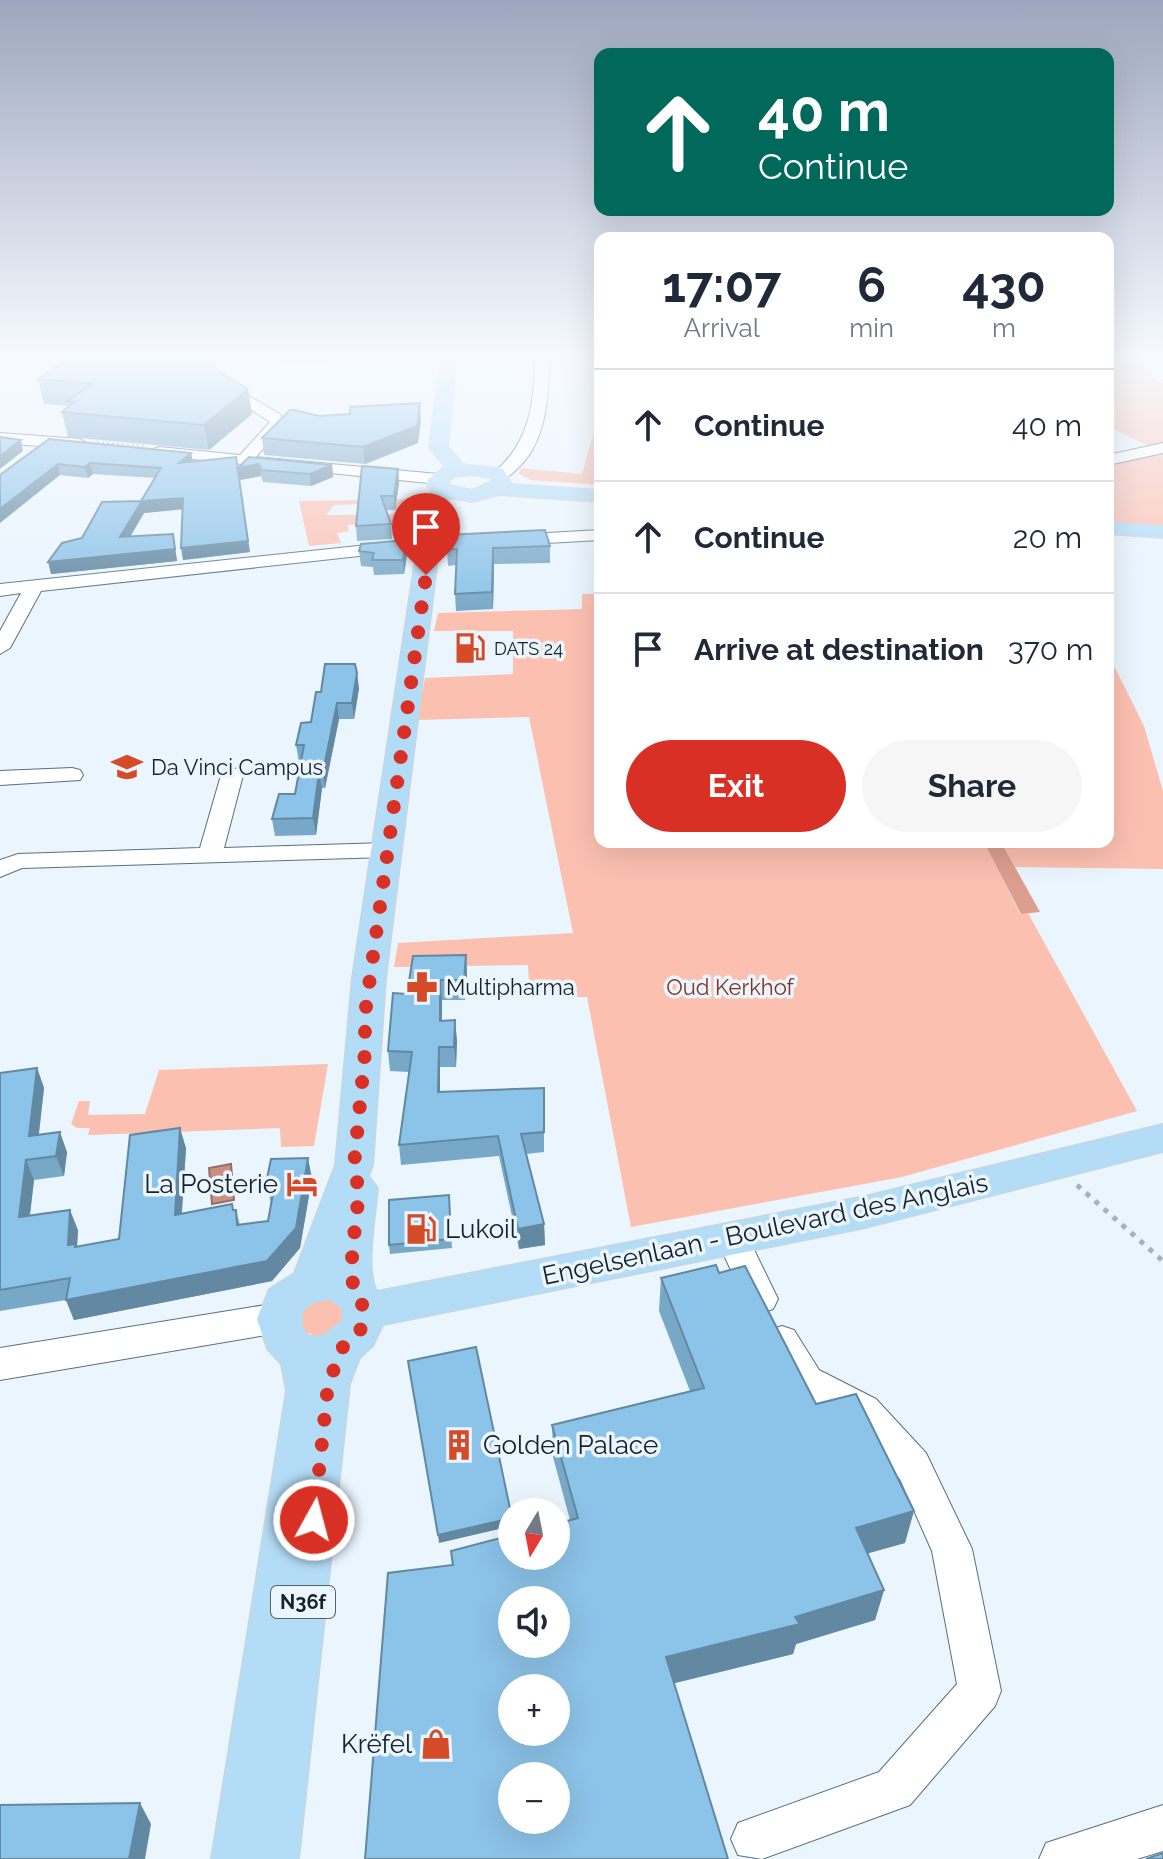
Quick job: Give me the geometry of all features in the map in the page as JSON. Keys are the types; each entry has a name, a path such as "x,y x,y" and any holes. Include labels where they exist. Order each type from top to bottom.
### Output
{"main road":[{"path":"439,440 438,448 458,470 485,470 500,482"},
{"path":"354,1165 359,1193 352,1253 328,1324 286,1302 310,1285 354,1165 365,1052 365,1014 436,507 458,470"},
{"path":"436,507 500,482 594,493"},
{"path":"1114,531 1163,535"},
{"name":"Engelsenlaan - Boulevard des Anglais","path":"328,1324 843,1217 1058,1168 1163,1138"},
{"name":"N36f","path":"240,1859 308,1391 328,1324"},
{"name":"N36f","path":"270,1859 317,1491 328,1384 328,1324"}],"street":[{"path":"21,440 100,446"},
{"path":"245,459 263,440"},
{"path":"500,482 522,457 527,440"},
{"path":"29,458 48,442"},
{"path":"1114,459 1163,448"},
{"path":"139,450 245,459 436,507 594,534"},
{"path":"0,590 436,507"},
{"path":"0,648 35,585"},
{"path":"0,778 72,775"},
{"path":"210,856 232,775"},
{"path":"0,869 18,861 387,850"},
{"path":"732,1238 793,1364 806,1381 863,1411 913,1466 952,1549 980,1691 894,1789 754,1839"},
{"name":"Engelsenlaan - Boulevard des Anglais","path":"0,1364 328,1324"},
{"path":"1062,1859 1163,1828"}],"path":[{"path":"1058,1168 1163,1261"}],"green space":[{"path":"594,440 594,485 531,480 519,474 521,468 582,474"},
{"path":"1136,440 1163,440 1163,445 1152,448"},
{"path":"1163,450 1163,526 1114,522 1114,462"},
{"path":"415,499 414,509 395,510 396,503 334,505 326,515 414,514 412,530 347,525 349,531 337,533 341,543 309,546 299,501"},
{"name":"Oud Kerkhof","path":"582,594 594,594 594,848 988,848 1020,914 1028,913 1137,1111 902,1177 631,1227 587,997 530,997 528,965 394,967 398,943 573,933 529,717 417,720 425,678 513,674 513,631 434,631 438,613 582,609"},
{"path":"1114,666 1144,726 1163,791 1163,869 1015,867 1004,848 1114,848"},
{"path":"328,1064 314,1146 281,1147 280,1128 88,1135 90,1128 77,1128 71,1124 79,1101 90,1101 88,1115 145,1114 159,1070"},
{"path":"323,1298 337,1303 342,1311 342,1320 326,1335 315,1336 301,1330 300,1312 307,1304"}],"shaded area":[{"path":"987,848 1004,848 1040,912 1021,914"},
{"path":"231,1164 234,1200 212,1204 209,1168"}],"building":[{"path":"0,440 21,440 0,456"},
{"path":"48,440 191,453 179,463 236,457 248,541 181,548 183,498 142,501 120,537 173,534 175,549 48,562 62,543 82,538 102,502 141,501 161,468 58,464 0,509 0,475"},
{"path":"282,440 382,440 363,447"},
{"path":"249,457 332,465 310,474 261,470 259,464 238,468"},
{"path":"362,466 398,469 394,496 381,496 391,524 356,526"},
{"path":"545,530 550,546 493,548 492,592 455,594 457,549 446,549 446,535"},
{"path":"406,540 403,560 372,560 374,553 359,551 361,544"},
{"path":"325,664 355,664 357,673 352,703 337,703 323,772 319,772 313,818 272,819 279,794 295,794 304,745 296,745 301,723 311,722 316,692 321,692"},
{"path":"466,955 464,980 440,980 440,1021 455,1020 454,1047 439,1047 438,1092 544,1088 544,1132 521,1134 544,1224 518,1229 498,1136 399,1145 412,1052 388,1051 393,993 407,994 413,956"},
{"path":"37,1068 29,1136 60,1132 56,1156 26,1160 19,1217 70,1210 68,1245 76,1244 75,1247 119,1239 130,1135 180,1128 175,1215 232,1204 233,1210 236,1210 237,1225 268,1221 275,1183 266,1183 271,1159 308,1158 296,1228 267,1261 66,1300 70,1278 0,1290 0,1073"},
{"name":"Lukoil","path":"449,1195 451,1239 389,1245 389,1200"},
{"path":"716,1265 719,1273 745,1266 816,1404 856,1394 914,1511 856,1528 884,1590 795,1617 800,1624 666,1657 728,1859 365,1859 388,1573 453,1565 451,1551 498,1539 498,1570 570,1570 570,1520 578,1518 552,1425 704,1388 661,1278"},
{"name":"Golden Palace","path":"476,1347 508,1498 498,1498 498,1521 438,1535 408,1361"},
{"path":"140,1803 129,1859 0,1859 0,1805"},
{"path":"1163,1853 1163,1859 1146,1859"}],"place":[{"name":"DATS 24","path":"470,648"},
{"name":"Da Vinci Campus","path":"127,767"},
{"name":"Multipharma","path":"422,987"},
{"name":"La Posterie","path":"302,1184"},
{"name":"Lukoil","path":"421,1229"},
{"name":"Golden Palace","path":"459,1445"},
{"name":"Krëfel","path":"436,1744"}],"route":[{"path":"314,1520 328,1384 343,1347 360,1331 363,1321 362,1303 353,1291 352,1253 359,1193 354,1165 365,1052 365,1014 426,575"}]}
